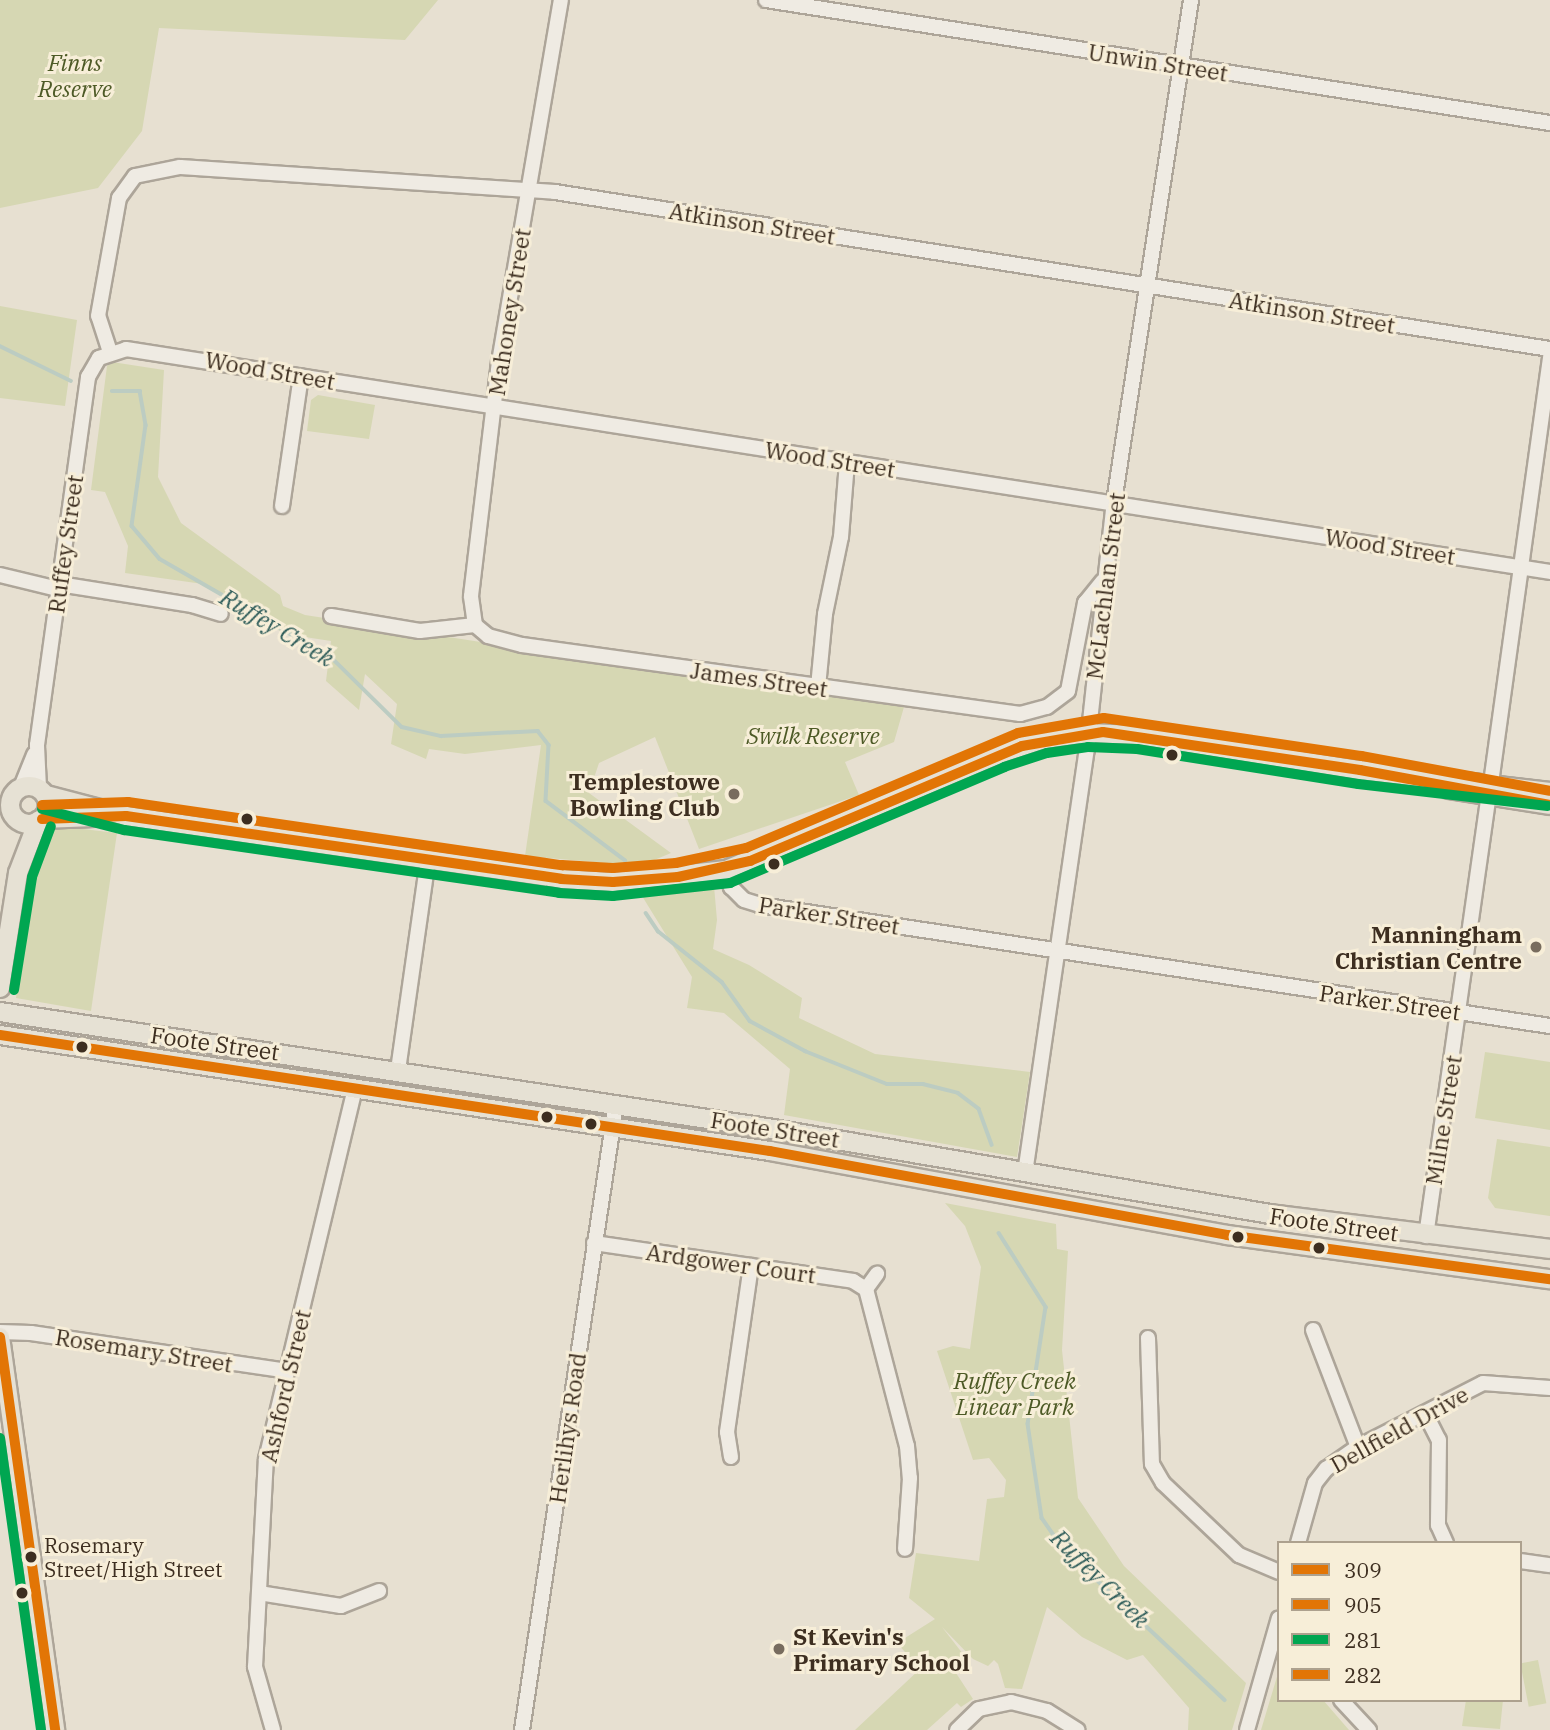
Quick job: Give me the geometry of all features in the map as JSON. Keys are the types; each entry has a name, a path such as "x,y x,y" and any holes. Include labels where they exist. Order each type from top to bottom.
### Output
{"main road":[{"path":"24,792 126,816 428,860 613,882 726,870 999,754 1044,740 1087,733 1138,735 1490,789 1550,792"},
{"path":"1490,789 1550,805"},
{"path":"18,873 9,814 24,792"},
{"path":"0,988 18,873 40,820 48,808 24,792"},
{"path":"9,814 28,824 40,820 126,816"},
{"name":"Foote Street","path":"0,1013 616,1104 1025,1173 1426,1236 1550,1249"},
{"name":"Foote Street","path":"0,1035 612,1126 1021,1197 1137,1220 1424,1264 1550,1279"},
{"path":"1021,1197 1025,1173"},
{"path":"1424,1264 1426,1236"},
{"path":"0,1335 6,1420 55,1730"}],"street":[{"name":"Mahoney Street","path":"475,625 471,596 495,405 561,0"},
{"name":"Unwin Street","path":"766,0 1550,123"},
{"name":"McLachlan Street","path":"1025,1173 1087,733 1114,502 1191,0"},
{"name":"Atkinson Street","path":"110,352 98,316 114,213 125,186 148,170 180,167 529,190 1550,349"},
{"name":"Wood Street","path":"110,352 165,352 302,376 1550,572"},
{"name":"Ruffey Street","path":"24,792 37,745 88,377 93,365 110,352"},
{"name":"Milne Street","path":"1426,1236 1550,356"},
{"path":"282,506 302,376"},
{"path":"818,687 825,614 840,544 847,462"},
{"path":"8,576 192,605 221,614"},
{"name":"James Street","path":"475,625 500,641 1004,713 1041,710 1068,691 1084,603 1103,581"},
{"path":"331,616 420,631 475,625"},
{"path":"398,1070 428,860"},
{"name":"Parker Street","path":"726,870 731,887 744,900 760,905 1550,1026"},
{"name":"Ashford Street","path":"273,1730 256,1676 266,1460 355,1087"},
{"name":"Herlihys Road","path":"522,1730 616,1104"},
{"name":"Ardgower Court","path":"594,1243 853,1281 866,1289"},
{"path":"731,1457 727,1432 751,1266"},
{"path":"877,1274 866,1289 907,1446 910,1486 905,1549"},
{"path":"1313,1331 1359,1447"},
{"name":"Rosemary Street","path":"0,1335 31,1332 287,1371"},
{"path":"1148,1338 1152,1464 1163,1483 1239,1555 1277,1571"},
{"name":"Dellfield Drive","path":"1299,1541 1315,1483 1325,1469 1359,1447 1483,1383 1550,1388"},
{"path":"1424,1413 1439,1440 1438,1525 1445,1541"},
{"path":"1522,1561 1550,1565"},
{"path":"259,1593 341,1606 379,1591"},
{"path":"1247,1730 1276,1641"},
{"path":"957,1730 979,1709 1011,1702 1047,1711 1078,1730"},
{"path":"1343,1702 1369,1730"}],"green space":[{"name":"Finns Reserve","path":"0,0 438,0 405,40 159,28 142,131 98,188 0,208"},
{"path":"0,306 77,320 65,406 0,398"},
{"name":"Swilk Reserve","path":"112,362 164,370 158,477 181,523 280,595 283,606 305,615 904,707 894,742 845,762 859,795 699,849 655,737 599,763 589,793 671,853 640,866 525,856 541,745 465,754 429,749 426,759 391,744 397,704 365,674 359,710 326,681 331,641 285,634 203,584 125,573 128,546 105,492 91,490 107,366"},
{"path":"318,395 375,405 369,439 307,431 311,400"},
{"path":"57,826 117,833 91,1011 16,998 40,840"},
{"path":"714,886 717,920 713,949 749,965 802,998 799,1018 875,1054 1030,1072 1017,1157 784,1115 790,1069 724,1013 687,1008 692,977 642,896"},
{"path":"1485,1052 1550,1062 1550,1130 1475,1118"},
{"path":"1497,1139 1550,1147 1550,1216 1495,1208 1488,1198"},
{"name":"Ruffey Creek Linear Park","path":"945,1203 1056,1224 1057,1249 1068,1251 1062,1350 1078,1498 1124,1566 1246,1683 1232,1730 1188,1730 1189,1708 1143,1655 1127,1660 1082,1637 1047,1607 1022,1689 1005,1688 998,1664 994,1660 988,1666 973,1659 942,1627 963,1654 956,1673 973,1699 961,1707 957,1703 927,1730 855,1730 920,1669 897,1643 935,1619 909,1598 916,1553 979,1561 987,1499 1004,1497 1006,1480 989,1458 973,1460 937,1351 953,1346 970,1349 981,1267 965,1226"},
{"path":"1538,1660 1546,1703 1529,1707 1522,1663"},
{"path":"1277,1677 1277,1702 1325,1702 1349,1730 1261,1730"},
{"path":"1466,1702 1503,1702 1500,1729 1462,1726"}],"waterway":[{"name":"Ruffey Creek","path":"0,346 71,381"},
{"name":"Ruffey Creek","path":"112,391 140,391 146,425 132,526 160,559 332,658 402,727 441,736 538,731 549,745 546,801 625,860"},
{"name":"Ruffey Creek","path":"646,913 658,931 722,982 750,1021 805,1051 887,1084 923,1084 958,1093 979,1109 992,1145"},
{"name":"Ruffey Creek","path":"999,1233 1046,1307 1028,1424 1042,1518 1063,1548 1225,1700"}],"transit line":[{"name":"282","path":"42,805 128,802 562,865 613,868 676,863 746,848 1018,733 1104,718 1362,756 1550,791"},
{"name":"905","path":"42,819 126,816 561,879 613,882 678,877 750,861 1022,746 1103,732 1360,770 1550,805"},
{"name":"281","path":"42,809 124,830 559,893 613,896 730,883 1004,767 1047,753 1088,747 1137,749 1358,784 1548,806"},
{"name":"281","path":"14,990 32,877 51,826"},
{"name":"309","path":"0,1035 770,1151 1227,1235 1550,1279"},
{"name":"309","path":"0,1337 55,1730"},
{"name":"281","path":"0,1438 41,1730"}],"place":[{"name":"Templestowe Bowling Club","path":"734,794"},
{"name":"Manningham Christian Centre","path":"1536,947"},
{"name":"Rosemary Street/High Street","path":"31,1557"},
{"name":"St Kevin's Primary School","path":"779,1649"}]}
